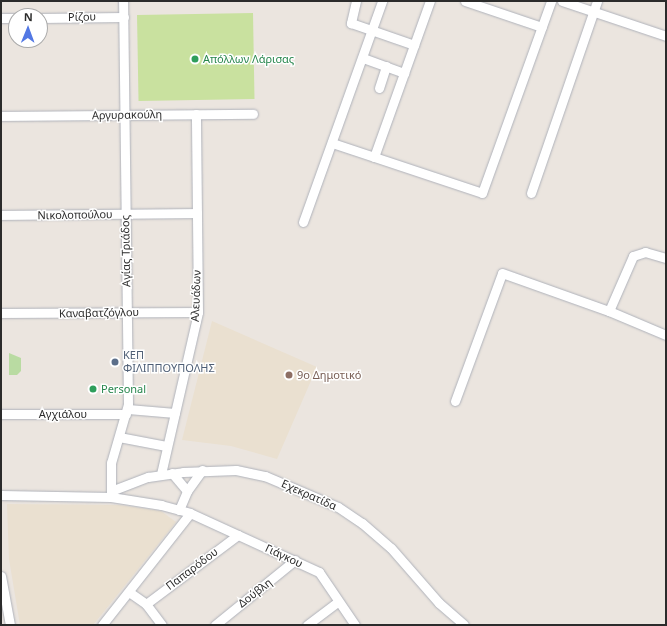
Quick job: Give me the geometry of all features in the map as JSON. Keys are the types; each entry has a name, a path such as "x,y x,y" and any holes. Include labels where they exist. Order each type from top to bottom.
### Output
{"street":[{"name":"Αγίας Τριάδος","path":"111,494 111,463 127,411 124,1"},
{"path":"303,222 363,58 382,1"},
{"path":"374,157 430,1"},
{"path":"465,1 542,27"},
{"path":"332,143 482,193 551,1"},
{"path":"562,1 666,36"},
{"path":"531,193 597,1"},
{"path":"354,2 351,22 414,45"},
{"name":"Ρίζου","path":"48,18 124,17"},
{"path":"363,58 404,73"},
{"path":"378,88 386,66"},
{"name":"Αλευάδων","path":"161,474 166,446 198,312 196,114"},
{"name":"Αργυρακούλη","path":"1,116 253,114"},
{"name":"Νικολοπούλου","path":"1,215 197,213"},
{"path":"609,311 633,256 645,252 666,258"},
{"path":"455,401 502,273 609,311 666,335"},
{"name":"Καναβατζόγλου","path":"1,313 198,312"},
{"name":"Αγχιάλου","path":"1,414 127,411 175,413"},
{"path":"119,437 166,446"},
{"path":"179,510 187,490 202,470"},
{"name":"Εχεκρατίδα","path":"111,494 128,483 161,474 202,470 250,472 338,507 362,523 391,548 439,603 464,625"},
{"path":"172,473 187,490"},
{"name":"Γιάγκου","path":"1,495 111,494 190,514 295,560 318,572 354,625"},
{"path":"102,625 190,514"},
{"name":"Παπαρόδου","path":"146,604 238,535"},
{"name":"Δούβλη","path":"215,625 295,560"},
{"path":"1,576 3,604 10,625"},
{"path":"129,592 146,604 162,625"},
{"path":"308,625 338,602"}],"shaded area":[{"path":"212,321 317,367 277,459 231,446 182,440"},
{"path":"7,504 119,505 161,511 176,522 93,625 20,625 9,559"}],"green space":[{"name":"Απόλλων Λάρισας","path":"253,13 255,99 139,101 137,15"},
{"path":"9,353 21,358 21,371 17,375 9,375"}],"place":[{"name":"Απόλλων Λάρισας","path":"195,59"},
{"name":"ΚΕΠ ΦΙΛΙΠΠΟΥΠΟΛΗΣ","path":"115,362"},
{"name":"9ο Δημοτικό","path":"289,375"},
{"name":"Personal","path":"93,389"}]}
